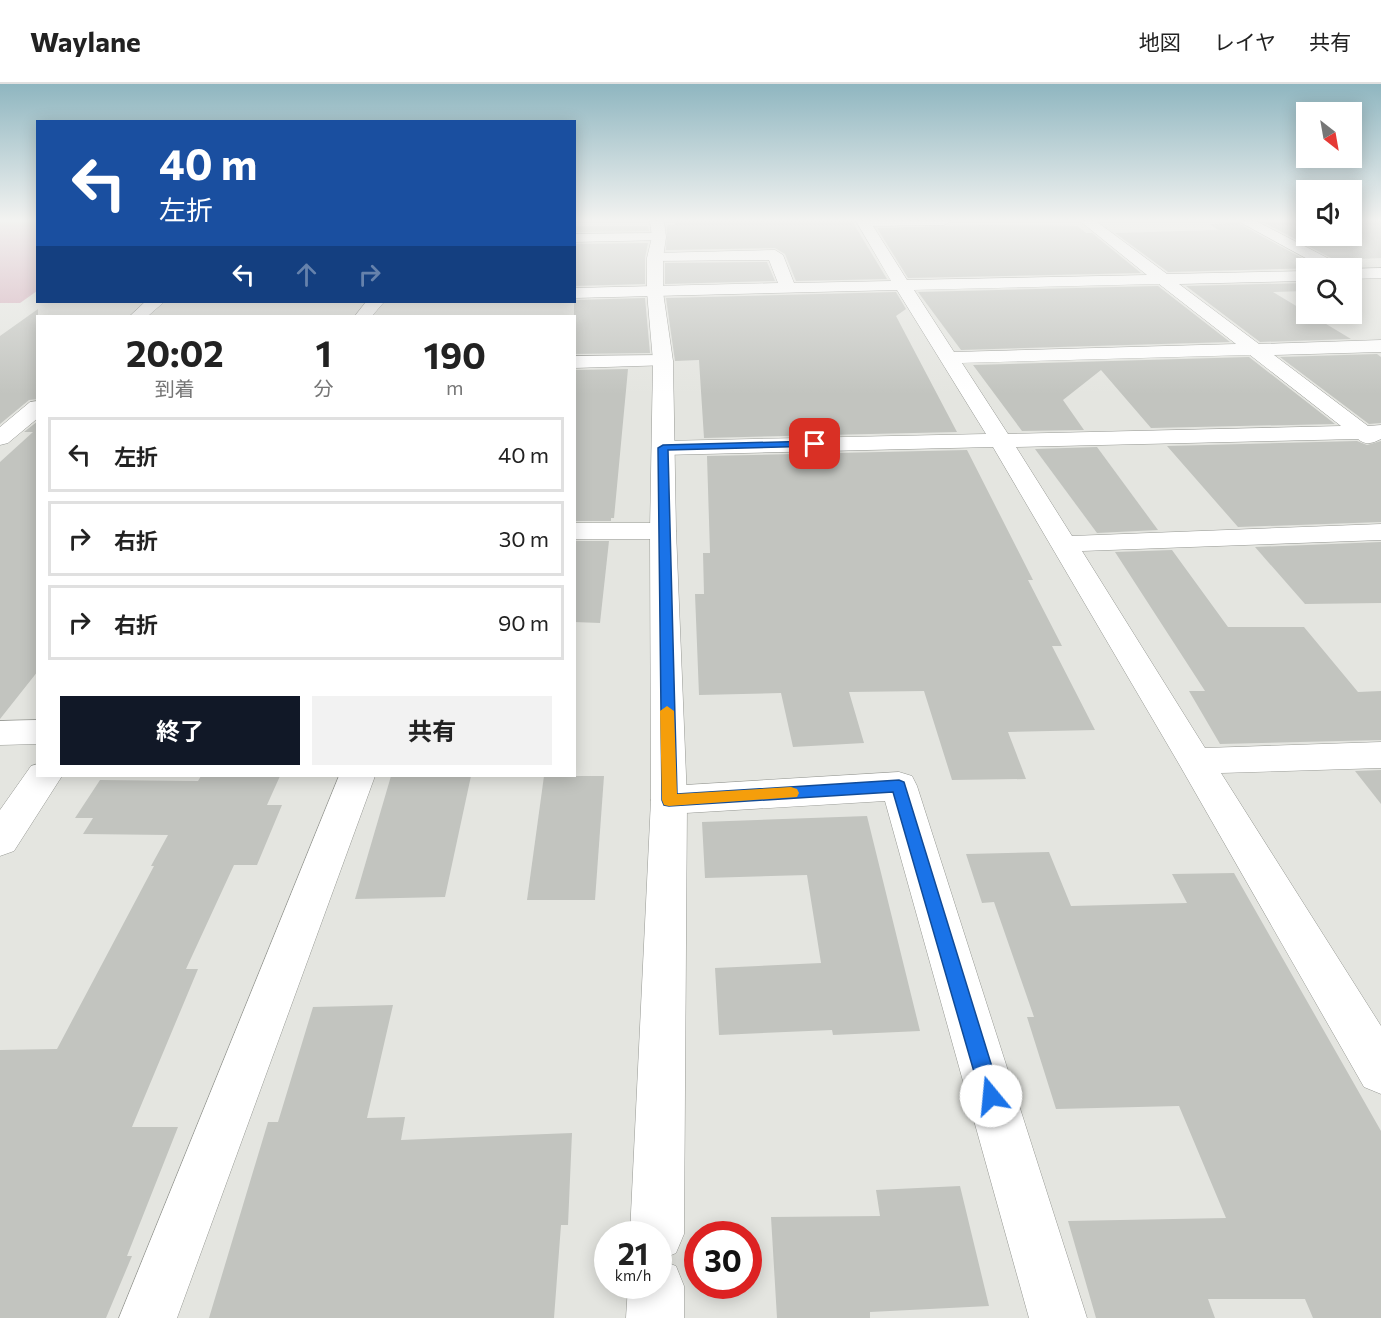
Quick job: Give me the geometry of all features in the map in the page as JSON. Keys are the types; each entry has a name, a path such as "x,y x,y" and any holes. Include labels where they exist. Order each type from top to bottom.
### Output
{"street":[{"path":"655,279 663,361 663,531 669,800 657,1221"},
{"path":"784,279 788,290"},
{"path":"897,279 1000,440 1381,1070"},
{"path":"576,293 788,290 1214,279"},
{"path":"1163,280 1256,350 1372,432 1381,447"},
{"path":"139,315 153,303"},
{"path":"364,315 374,303"},
{"path":"948,358 1381,346"},
{"path":"576,362 663,361"},
{"path":"0,438 36,409"},
{"path":"663,448 1372,432"},
{"path":"576,531 663,531"},
{"path":"1063,544 1381,532"},
{"path":"0,733 36,732"},
{"path":"1196,761 1381,755"},
{"path":"0,840 43,777"},
{"path":"148,1318 357,777"},
{"path":"669,800 899,786 1058,1318"},
{"path":"655,1318 656,1299"}],"shaded area":[{"path":"0,279 36,279 36,292 20,303 0,303"}],"building":[{"path":"576,279 645,279 645,284 576,286"},
{"path":"665,279 774,279 775,281 665,284"},
{"path":"795,279 887,279 796,281"},
{"path":"1296,283 1296,291 1273,292 1296,306 1296,324 1326,324 1351,339 1260,342 1186,286"},
{"path":"1158,286 1230,342 961,350 918,292"},
{"path":"896,292 906,309 896,316 957,432 704,438 699,360 675,361 666,298"},
{"path":"645,298 650,353 576,354 574,303 576,300"},
{"path":"38,309 38,315 36,315 36,399 29,400 0,424 0,336"},
{"path":"1377,354 1381,357 1381,423 1369,424 1280,357"},
{"path":"1249,357 1335,424 1151,428 1101,370 1063,400 1084,430 1022,431 973,365"},
{"path":"628,369 614,518 611,518 611,521 576,521 576,370"},
{"path":"36,423 36,674 0,719 0,462 33,432 24,432"},
{"path":"1357,441 1367,445 1381,441 1381,522 1238,527 1167,446"},
{"path":"1097,447 1158,530 1097,533 1035,449"},
{"path":"967,450 1033,580 1028,580 1062,646 1052,646 1095,730 1008,732 1026,779 952,780 924,691 849,692 864,743 793,747 781,693 699,695 695,594 704,594 703,553 710,553 707,456"},
{"path":"576,541 609,541 600,623 576,622"},
{"path":"1381,542 1381,603 1305,604 1255,547"},
{"path":"1172,550 1228,627 1304,627 1358,692 1381,691 1381,740 1220,744 1189,691 1205,691 1115,552"},
{"path":"1381,770 1381,804 1355,771"},
{"path":"604,776 595,900 527,900 544,777"},
{"path":"200,777 280,777 267,805 282,805 257,865 234,865 186,969 198,969 132,1127 178,1127 127,1256 132,1256 106,1318 0,1318 0,1050 57,1049 154,866 151,866 168,835 83,834 93,818 75,818 100,780 198,781"},
{"path":"391,777 471,777 445,897 355,899"},
{"path":"867,816 920,1031 833,1035 832,1030 719,1035 715,968 821,963 807,875 705,878 702,822"},
{"path":"1049,852 1071,906 1187,903 1172,874 1234,873 1381,1131 1381,1318 1313,1318 1305,1299 1208,1299 1215,1318 1096,1318 1068,1221 1226,1218 1179,1106 1056,1109 1027,1017 1034,1017 994,902 982,903 966,854"},
{"path":"393,1005 367,1118 405,1117 401,1140 572,1133 568,1225 561,1225 554,1318 209,1318 268,1122 278,1122 313,1007"},
{"path":"960,1186 989,1306 870,1312 870,1318 777,1318 771,1217 880,1216 876,1190"}],"slow traffic":[{"path":"667,711 669,800 791,793"}],"route":[{"path":"815,444 663,448 669,800 899,786 991,1096"}]}
